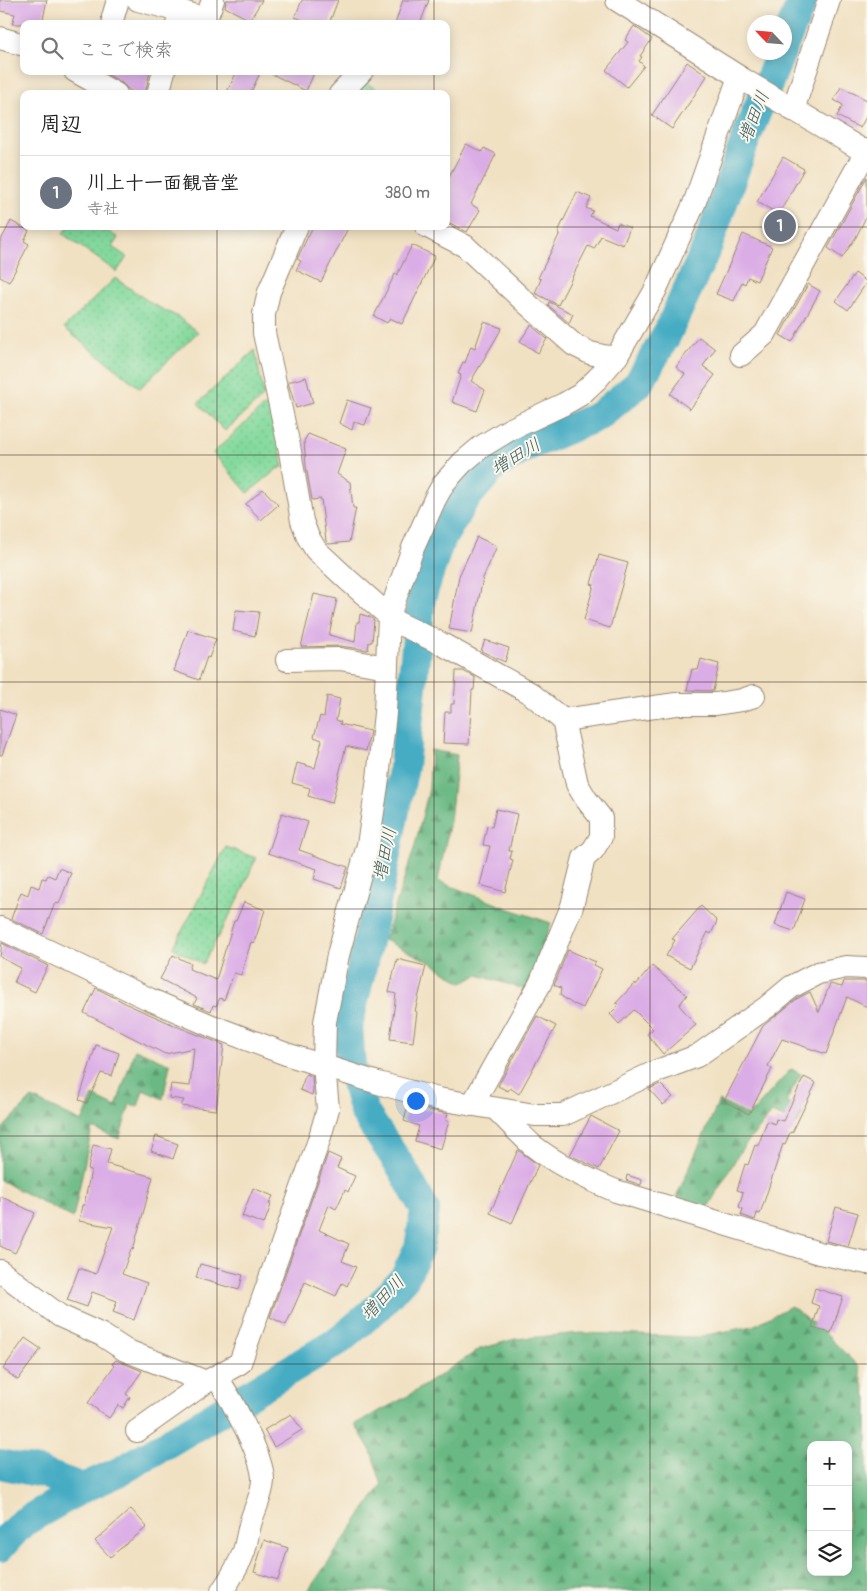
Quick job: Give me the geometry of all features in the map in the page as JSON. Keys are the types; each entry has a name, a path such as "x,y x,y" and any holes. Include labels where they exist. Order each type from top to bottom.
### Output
{"street":[{"path":"138,0 178,17 206,19 213,0"},
{"path":"618,0 790,108 867,151 765,334 741,355"},
{"path":"790,108 829,0"},
{"path":"0,38 20,44"},
{"path":"82,75 109,90"},
{"path":"159,90 163,75"},
{"path":"344,90 358,75"},
{"path":"137,1431 240,1363 319,1140 328,1109 325,1022 331,985 368,845 378,779 392,619 405,570 425,518 452,473 481,447 509,430 580,395 617,356 655,291 694,204 742,78"},
{"path":"295,230 268,292 264,314 264,333 289,446 302,520 308,537 316,550 392,619 440,643 530,694 563,720 577,784 601,818 601,837 593,850 584,858 572,906 540,984 472,1105"},
{"path":"434,230 465,246 574,345 590,353 607,357 617,356"},
{"path":"287,660 340,660 387,667"},
{"path":"563,720 676,704 716,704 754,696"},
{"path":"0,928 149,999 212,1026 328,1068 378,1084 438,1098 535,1116 564,1115 657,1070 697,1056 767,1007 791,987 818,973 846,967 867,968"},
{"path":"497,1110 532,1145 598,1184 819,1254 867,1263"},
{"path":"0,1271 60,1316 102,1334 134,1353 215,1381 242,1422 259,1460 263,1480 244,1552 234,1574 222,1591"}],"green space":[{"path":"365,82 378,90 357,90"},
{"path":"66,230 106,230 118,238 112,247 127,257 117,272 63,234"},
{"path":"115,278 154,305 178,317 198,332 140,388 64,328"},
{"path":"255,350 264,396 225,431 198,403"},
{"path":"272,403 283,467 277,469 248,493 213,453 263,407"},
{"path":"431,750 457,755 450,821 438,881 551,923 530,991 478,975 462,983 432,963 384,940 414,849 429,789"},
{"path":"226,847 256,858 239,898 203,964 173,948"},
{"path":"135,1049 170,1064 163,1099 143,1090 138,1107 130,1104 119,1139 92,1128 73,1218 0,1180 0,1131 32,1098 82,1122 93,1096 116,1107"},
{"path":"791,1069 801,1074 786,1102 803,1112 797,1124 772,1113 741,1150 707,1209 675,1200 719,1101 749,1116"},
{"path":"791,1306 824,1332 859,1367 867,1400 867,1591 308,1591 382,1485 371,1451 355,1424 408,1396 480,1349 515,1339 581,1333 696,1337 753,1326"}],"building":[{"path":"0,0 47,0 43,20 20,20 20,24 12,24 15,14 0,11"},
{"path":"226,0 262,0 250,20 225,7"},
{"path":"302,0 338,0 330,20 303,20 295,17"},
{"path":"403,0 429,0 422,20 396,20"},
{"path":"634,26 652,39 640,56 642,57 639,61 644,66 627,87 606,70 628,42 625,40"},
{"path":"687,62 707,76 672,129 652,115"},
{"path":"109,75 149,75 146,90 130,90"},
{"path":"235,75 259,75 252,90 228,90"},
{"path":"274,75 313,75 306,90"},
{"path":"841,87 867,100 867,115 860,128 837,116 843,105 834,100"},
{"path":"466,144 482,152 484,148 496,154 471,204 480,210 467,232 450,223 450,174"},
{"path":"783,157 804,169 779,214 757,202"},
{"path":"867,177 867,215 856,237 842,258 828,248"},
{"path":"577,192 591,198 586,208 593,211 590,216 616,228 618,223 630,228 623,245 601,236 594,249 588,246 558,305 535,293 541,279 538,278"},
{"path":"778,216 792,224 784,236 771,228"},
{"path":"11,221 20,226 20,230 29,231 24,241 29,244 9,282 0,277 0,242"},
{"path":"311,230 347,230 321,282 296,270 301,261 297,259"},
{"path":"743,234 772,247 757,281 748,277 745,284 742,282 734,301 716,294"},
{"path":"412,245 435,256 402,324 390,318 387,323 374,316"},
{"path":"855,273 867,282 848,310 836,301"},
{"path":"808,284 820,291 792,342 780,335"},
{"path":"549,302 573,314 569,323 548,305"},
{"path":"484,322 502,328 471,381 485,390 477,411 452,402 461,375 458,374 463,362 465,363 471,346 475,348"},
{"path":"531,325 547,339 538,353 520,341"},
{"path":"699,337 715,349 703,366 715,375 690,409 670,394 685,374 676,367"},
{"path":"306,377 313,403 296,408 288,382"},
{"path":"347,400 371,408 365,425 354,422 352,430 339,423"},
{"path":"308,434 346,449 337,474 350,482 353,508 356,508 349,542 329,544 326,541 321,499 312,500 306,466 304,441"},
{"path":"263,489 278,505 261,520 246,504"},
{"path":"477,537 497,546 483,578 472,633 449,629 459,576"},
{"path":"599,555 628,563 610,628 584,620 594,585 591,584"},
{"path":"314,594 337,599 329,635 355,642 357,622 359,622 360,614 374,620 372,642 369,642 368,650 340,646 301,647"},
{"path":"236,610 259,612 255,636 233,631"},
{"path":"188,630 216,639 199,680 174,671"},
{"path":"485,640 509,648 505,662 481,651"},
{"path":"701,659 719,664 713,691 687,690 692,669 698,670"},
{"path":"456,671 463,671 475,677 474,690 472,690 469,744 443,743 445,712 451,712 451,704 454,704"},
{"path":"327,696 340,699 336,720 341,722 340,724 370,731 366,751 346,746 332,803 308,796 310,788 292,783 297,763 315,768 322,740 314,737 320,716 324,717"},
{"path":"0,709 16,715 2,755 0,755"},
{"path":"496,809 517,814 509,851 512,851 510,859 513,860 505,892 480,885 490,846 483,845 487,826 492,827"},
{"path":"282,813 308,822 299,850 348,867 341,888 314,879 317,869 268,853"},
{"path":"59,868 71,873 59,904 55,903 43,934 11,919 21,892 28,895 31,885 39,888 42,878 46,879 48,875 55,878"},
{"path":"786,892 805,899 794,931 775,925"},
{"path":"244,902 265,910 254,943 251,942 241,975 234,973 224,1000 220,998 216,1006 213,1005 211,1011 194,1004 197,998 160,979 173,955 191,964 189,969 216,980 234,921 236,921"},
{"path":"701,906 717,921 711,934 708,932 690,968 666,956 675,940 672,939"},
{"path":"2,943 48,966 35,992 14,982 21,968 0,957"},
{"path":"568,950 596,962 594,965 602,969 583,1008 574,1005 560,995 561,988 554,985"},
{"path":"397,959 426,966 415,1011 417,1012 413,1042 390,1039 396,994 389,992"},
{"path":"652,966 687,995 679,1005 696,1025 663,1054 647,1034 653,1029 634,1010 619,1024 610,1014 619,1005 616,1003 635,983 636,985"},
{"path":"844,981 867,981 867,1007 847,997 826,1054 782,1039 768,1066 772,1069 749,1114 724,1101 763,1026 798,998 810,992 819,1012 830,984 842,987"},
{"path":"96,988 133,1007 224,1045 216,1110 181,1106 184,1100 169,1098 171,1084 190,1086 194,1048 165,1054 84,1013"},
{"path":"537,1016 556,1026 519,1094 510,1088 508,1091 498,1086"},
{"path":"96,1045 119,1053 112,1076 101,1073 87,1103 79,1100"},
{"path":"306,1074 312,1076 312,1095 300,1090"},
{"path":"804,1077 816,1083 792,1133 790,1132 785,1145 783,1144 760,1214 757,1213 755,1220 741,1215 743,1209 739,1207 743,1192 737,1190 745,1164 748,1165 755,1145 758,1146 767,1121 775,1124 776,1119 783,1121"},
{"path":"660,1084 673,1097 663,1105 649,1089"},
{"path":"408,1106 448,1114 446,1120 449,1121 441,1149 415,1141 419,1126 404,1121"},
{"path":"591,1116 619,1131 599,1169 570,1155"},
{"path":"156,1136 178,1144 173,1159 151,1151"},
{"path":"93,1145 111,1149 107,1164 153,1177 133,1250 131,1249 122,1274 147,1283 134,1320 113,1312 117,1301 92,1292 87,1307 67,1300 79,1268 96,1274 113,1227 79,1221 91,1170 88,1169"},
{"path":"518,1150 538,1165 512,1223 490,1213"},
{"path":"328,1153 341,1159 337,1168 355,1176 348,1192 345,1190 336,1209 329,1205 319,1230 349,1244 342,1261 356,1267 347,1286 342,1283 336,1296 305,1282 286,1325 270,1317"},
{"path":"627,1175 642,1180 641,1185 626,1180"},
{"path":"253,1188 273,1196 264,1224 242,1216"},
{"path":"0,1196 35,1213 15,1253 0,1246"},
{"path":"836,1207 858,1213 848,1246 826,1241"},
{"path":"200,1264 243,1275 239,1290 196,1278"},
{"path":"815,1288 843,1297 831,1333 812,1328 819,1306 811,1303"},
{"path":"25,1338 41,1349 18,1380 3,1369"},
{"path":"116,1360 142,1371 126,1394 130,1397 123,1408 118,1405 109,1418 88,1403 114,1366 112,1364"},
{"path":"291,1414 302,1430 274,1447 264,1430"},
{"path":"131,1509 147,1527 110,1557 95,1541"},
{"path":"264,1540 288,1548 278,1580 254,1572"}],"waterway":[{"name":"増田川","path":"792,25 803,0"},
{"name":"増田川","path":"0,1547 22,1523 83,1488 121,1471 340,1340 377,1308 405,1277 419,1248 425,1210 402,1168 364,1112 351,1066 348,1026 370,933 404,766 421,598 439,543 464,500 492,468 530,445 599,416 638,384 666,336 708,245 747,135 778,60"},
{"path":"0,1464 42,1473 83,1488"}],"place":[{"name":"川上十一面観音堂","path":"780,226"}]}
